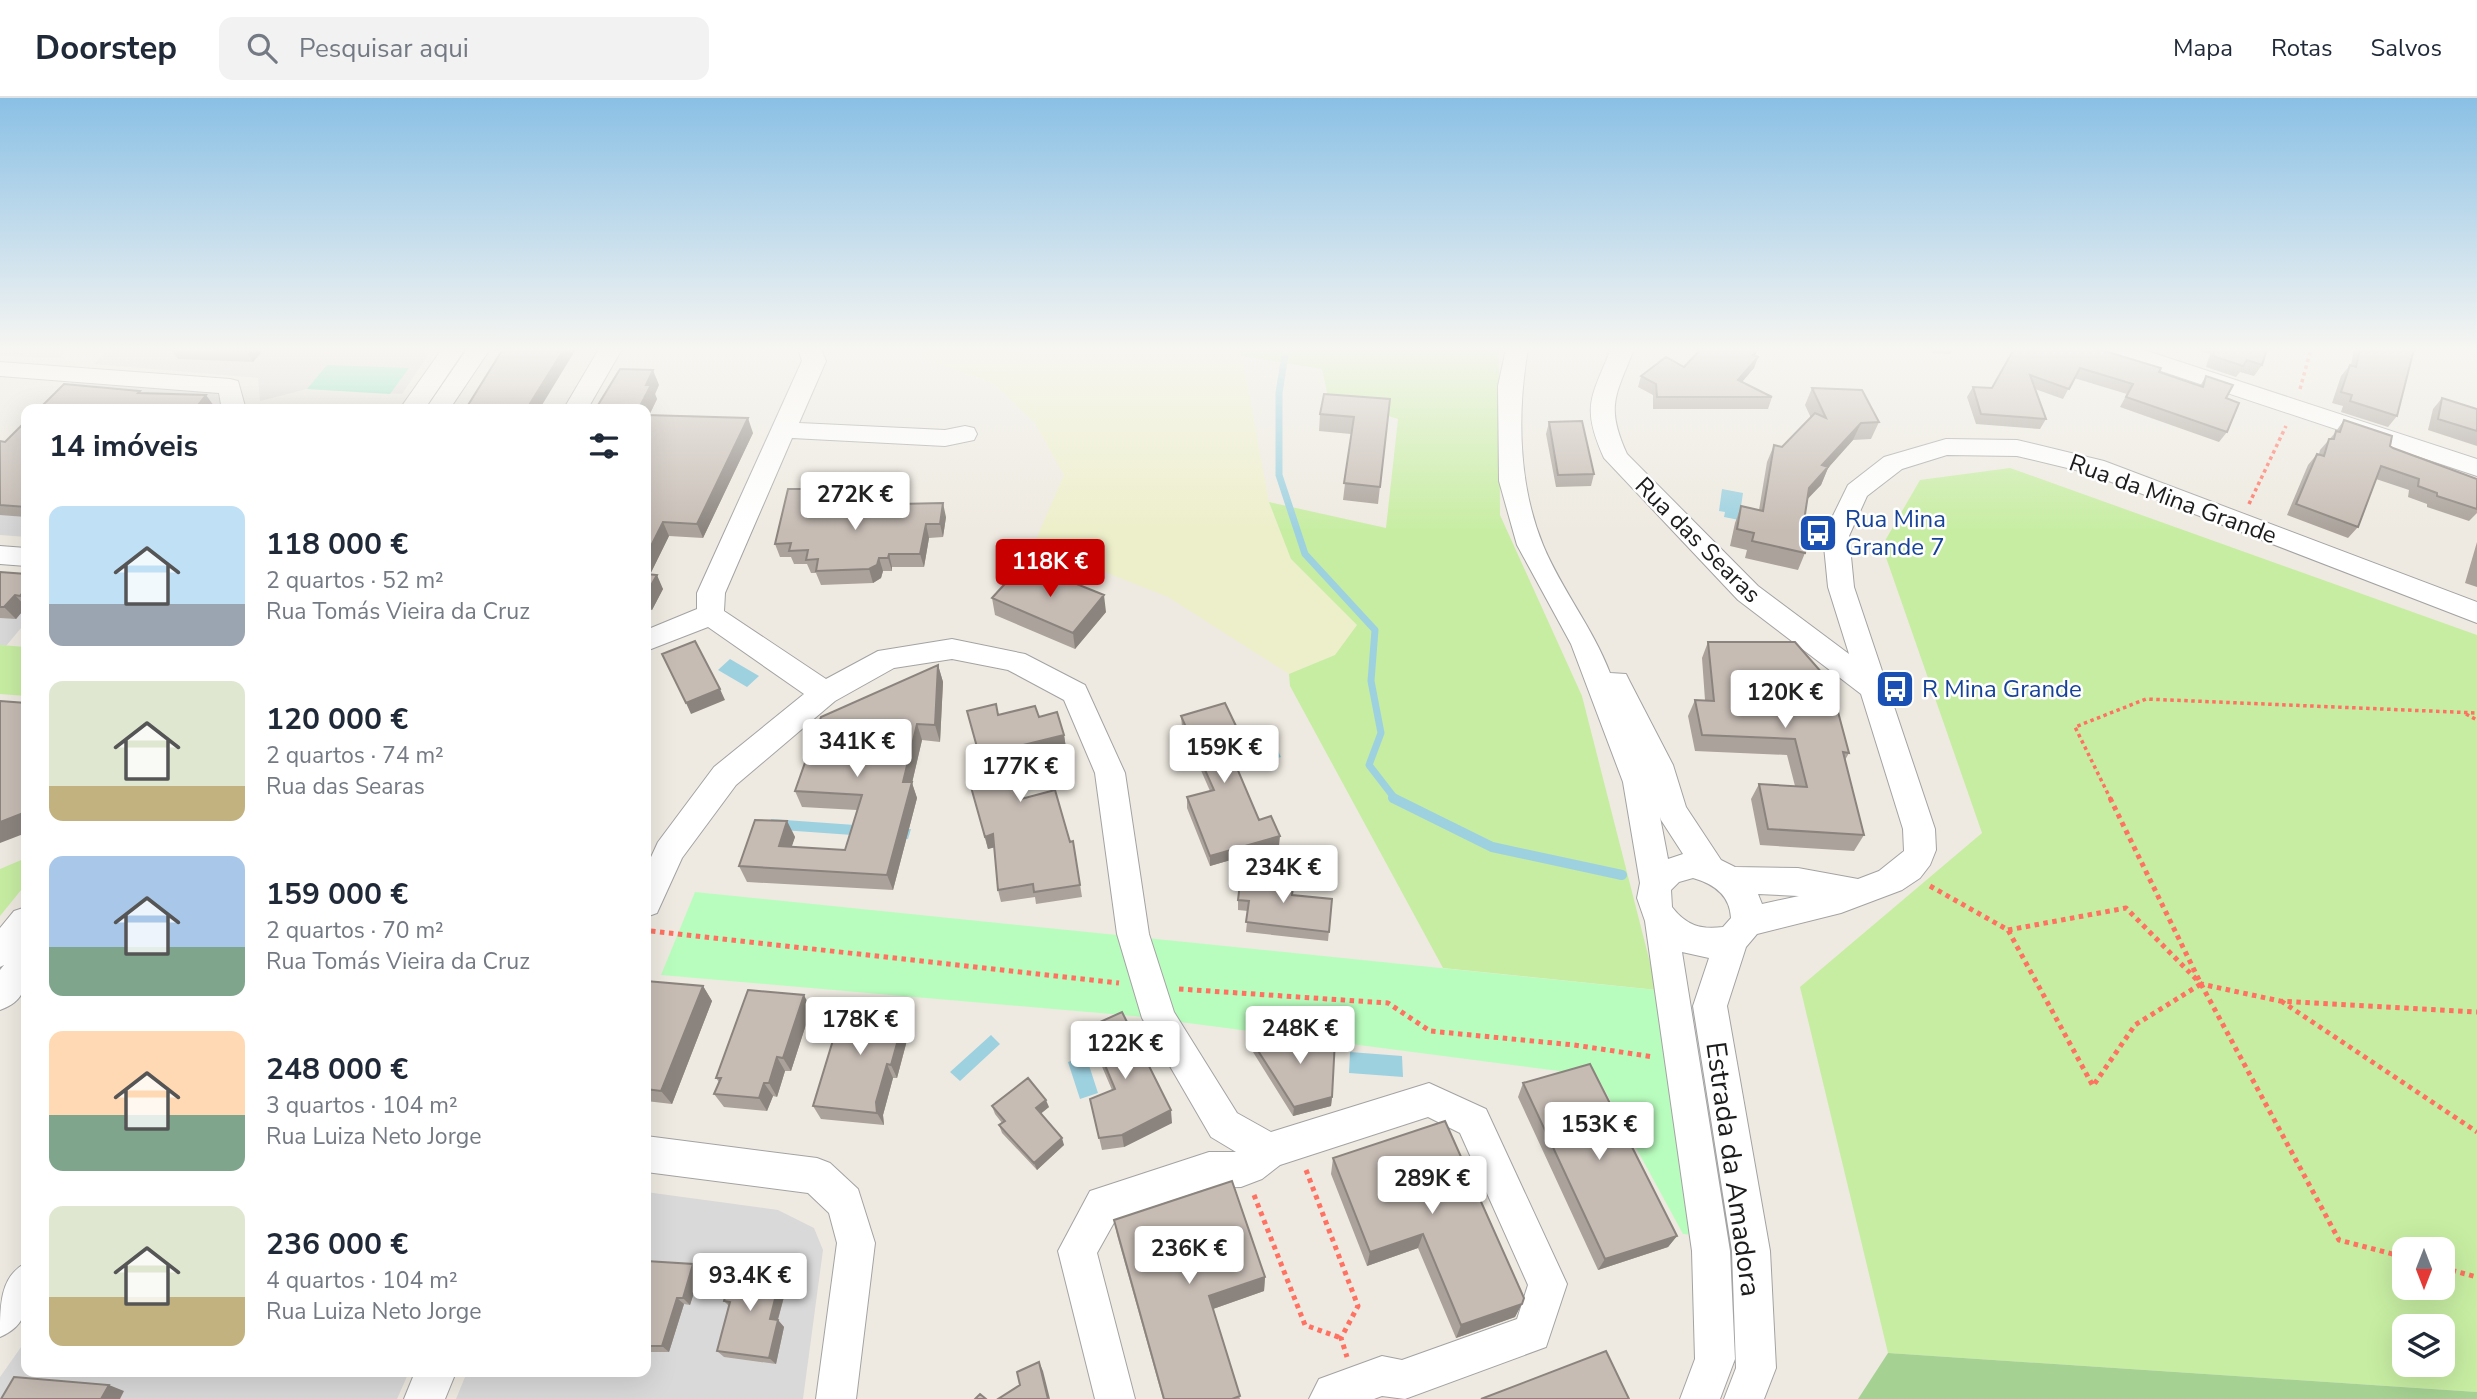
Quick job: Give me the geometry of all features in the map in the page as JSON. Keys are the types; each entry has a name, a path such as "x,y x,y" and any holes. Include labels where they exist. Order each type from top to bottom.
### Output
{"street":[{"path":"709,615 711,593 792,410"},
{"path":"1510,410 1512,481 1530,545 1585,644 1638,782 1656,882"},
{"name":"Rua das Searas","path":"1602,410 1603,429 1616,458 1748,593 1875,690"},
{"path":"2300,410 2477,468"},
{"path":"783,430 945,438 965,435"},
{"name":"Rua da Mina Grande","path":"1906,872 1920,855 1919,829 1841,587 1836,536 1857,491 1893,463 1946,447 2017,448 2095,467 2477,613"},
{"path":"0,555 21,557"},
{"path":"651,639 709,615"},
{"path":"709,615 825,693"},
{"path":"1585,644 1622,690 1658,765 1672,811 1720,874 1745,900 1740,931"},
{"path":"651,892 669,851 725,776 825,693 888,658 952,649 1015,661 1075,693 1110,774 1133,934 1159,1018 1224,1125 1254,1158"},
{"path":"1863,893 1678,867 1665,872 1656,882 1652,894 1654,908 1661,922 1672,933 1695,943 1719,944 1740,931 1863,893 1906,872"},
{"name":"Estrada da Amadora","path":"1661,922 1711,1251 1715,1359 1700,1399"},
{"path":"0,951 21,927"},
{"name":"Estrada da Amadora","path":"1740,931 1710,1006 1751,1251 1756,1368 1744,1399"},
{"path":"0,995 21,970"},
{"path":"1115,1399 1077,1251 1103,1204 1429,1100 1473,1121 1548,1284 1532,1333 1399,1389 1382,1376 1343,1392"},
{"path":"1224,1125 1254,1158"},
{"path":"651,1155 817,1176 845,1202 856,1243 836,1399"},
{"path":"0,1317 21,1289"},
{"path":"424,1399 434,1377"}],"path":[{"path":"2240,523 2294,410"},
{"path":"2392,1254 2339,1240 2201,984 2075,727 2146,699 2477,713"},
{"path":"2463,713 2477,720"},
{"path":"1906,872 2008,930 2093,1086 2135,1024 2201,984"},
{"path":"2008,930 2126,908 2201,984 2280,1001 2477,1012"},
{"path":"2280,1001 2477,1132"},
{"path":"1254,1158 1305,1325 1340,1338"},
{"path":"1254,1158 1358,1306 1340,1338 1343,1392"},
{"path":"2455,1271 2477,1277"}],"shaded area":[{"path":"21,431 21,537 0,535 0,451"},
{"path":"0,572 21,574 21,628 6,646 0,645"},
{"path":"651,1193 778,1210 814,1228 823,1250 803,1399 456,1399 465,1377 651,1377"},
{"path":"21,1347 21,1377 407,1377 397,1399 0,1399 0,1377"}],"green space":[{"path":"1021,410 1252,410 1269,502 1291,559 1357,625 1335,655 1289,674 1168,597 1034,544 1064,475 1035,423"},
{"path":"1368,410 1499,410 1500,515 1582,696 1657,990 1443,968 1290,686 1289,674 1335,655 1357,625 1291,559 1269,502 1386,528 1398,419"},
{"path":"2010,468 2477,635 2477,1392 1888,1353 1800,987 1982,833 1882,546 1920,480"},
{"path":"0,645 21,647 21,696 0,694"},
{"path":"21,860 21,890 0,916 0,869"},
{"path":"695,892 1657,990 1692,1235 1683,1234 1597,1076 1134,1016 661,975"},
{"path":"1888,1353 2477,1392 2477,1399 1858,1399"}],"water":[{"path":"1722,489 1743,493 1739,520 1724,517 1725,512 1719,511"},
{"path":"730,659 759,676 747,687 718,670"},
{"path":"1267,729 1281,757 1264,762 1250,733"},
{"path":"771,819 911,829 908,839 768,829"},
{"path":"991,1035 1000,1044 960,1081 950,1072"},
{"path":"1350,1052 1402,1056 1403,1077 1349,1073"},
{"path":"1086,1056 1098,1093 1080,1099 1068,1062"}],"building":[{"path":"1321,410 1389,410 1380,487 1344,483 1354,417 1320,414"},
{"path":"1822,410 1872,410 1879,422 1861,423 1822,465 1828,467 1809,488 1804,521 1810,522 1805,553 1752,541 1754,533 1737,529 1741,506 1763,511 1774,445 1782,447 1815,413 1826,418"},
{"path":"1980,410 2043,410 2046,419 1981,414"},
{"path":"2163,410 2236,410 2227,432"},
{"path":"2377,410 2399,410 2397,416"},
{"path":"2440,410 2477,410 2477,431 2438,419"},
{"path":"651,415 748,418 697,524 663,522 651,546"},
{"path":"2344,420 2392,436 2390,446 2393,448 2477,479 2477,509 2437,496 2437,493 2418,486 2419,479 2381,466 2358,527 2296,504 2317,454 2324,456 2329,439 2334,439 2336,431 2340,432"},
{"path":"1582,421 1594,474 1558,475 1549,422"},
{"path":"21,426 21,507 0,505 0,441 5,442"},
{"path":"788,489 815,489 807,517 852,516 853,505 943,503 940,524 926,524 920,554 889,554 888,558 879,558 877,565 869,569 816,571 818,559 806,560 808,550 789,551 791,543 775,544"},
{"path":"1037,568 1104,595 1073,633 992,598 1012,576 1024,581"},
{"path":"0,572 21,574 21,595 15,595 4,607 0,607"},
{"path":"651,574 657,575 651,585"},
{"path":"695,641 720,689 686,703 662,654"},
{"path":"1708,642 1795,642 1830,682 1849,753 1843,752 1864,835 1768,829 1759,784 1807,787 1795,739 1702,735 1695,700 1714,701"},
{"path":"938,665 935,725 917,724 903,782 912,782 887,875 739,866 755,820 787,821 779,846 845,850 862,795 795,791 821,717"},
{"path":"0,701 21,703 21,814 0,822"},
{"path":"1225,703 1247,749 1231,754 1259,820 1271,816 1280,836 1210,856 1187,797 1214,790 1181,716"},
{"path":"996,704 998,715 1035,706 1039,717 1057,712 1064,735 1007,749 1021,799 1055,790 1070,842 1073,841 1080,885 1034,892 1033,884 998,890 993,834 985,837 969,780 985,776 967,711"},
{"path":"1241,875 1294,881 1292,895 1332,899 1329,932 1246,922 1249,901 1238,900"},
{"path":"651,981 703,986 661,1091 651,1090"},
{"path":"748,990 804,995 783,1058 777,1057 769,1083 764,1083 759,1098 714,1094 721,1078 716,1078"},
{"path":"844,1004 894,1004 892,1010 906,1011 891,1065 887,1064 876,1102 877,1113 813,1106"},
{"path":"1122,1012 1171,1110 1122,1135 1099,1138 1090,1099 1115,1089 1089,1027"},
{"path":"1248,1035 1335,1040 1332,1097 1294,1107"},
{"path":"1590,1064 1677,1236 1605,1259 1523,1083"},
{"path":"1028,1078 1046,1100 1036,1108 1062,1138 1034,1163 999,1125 1005,1121 992,1106"},
{"path":"1445,1121 1524,1298 1522,1304 1461,1325 1423,1234 1370,1252 1333,1158"},
{"path":"1232,1181 1265,1277 1209,1296 1240,1396 1232,1399 1164,1399 1114,1220"},
{"path":"651,1261 693,1264 683,1298 677,1298 662,1346 651,1346"},
{"path":"734,1267 782,1271 770,1319 778,1320 769,1358 717,1351 730,1302 724,1301"},
{"path":"1606,1351 1629,1399 1481,1399"},
{"path":"1039,1362 1048,1399 998,1399 1020,1385 1017,1372"},
{"path":"14,1377 109,1385 101,1399 1,1399"}],"waterway":[{"path":"1279,410 1279,475 1305,554 1375,630 1371,681 1381,733 1369,765 1395,799"},
{"path":"1395,799 1492,847 1622,875"}],"place":[{"name":"Rua Mina Grande 7","path":"1818,533"},
{"name":"R Mina Grande","path":"1895,689"}]}
